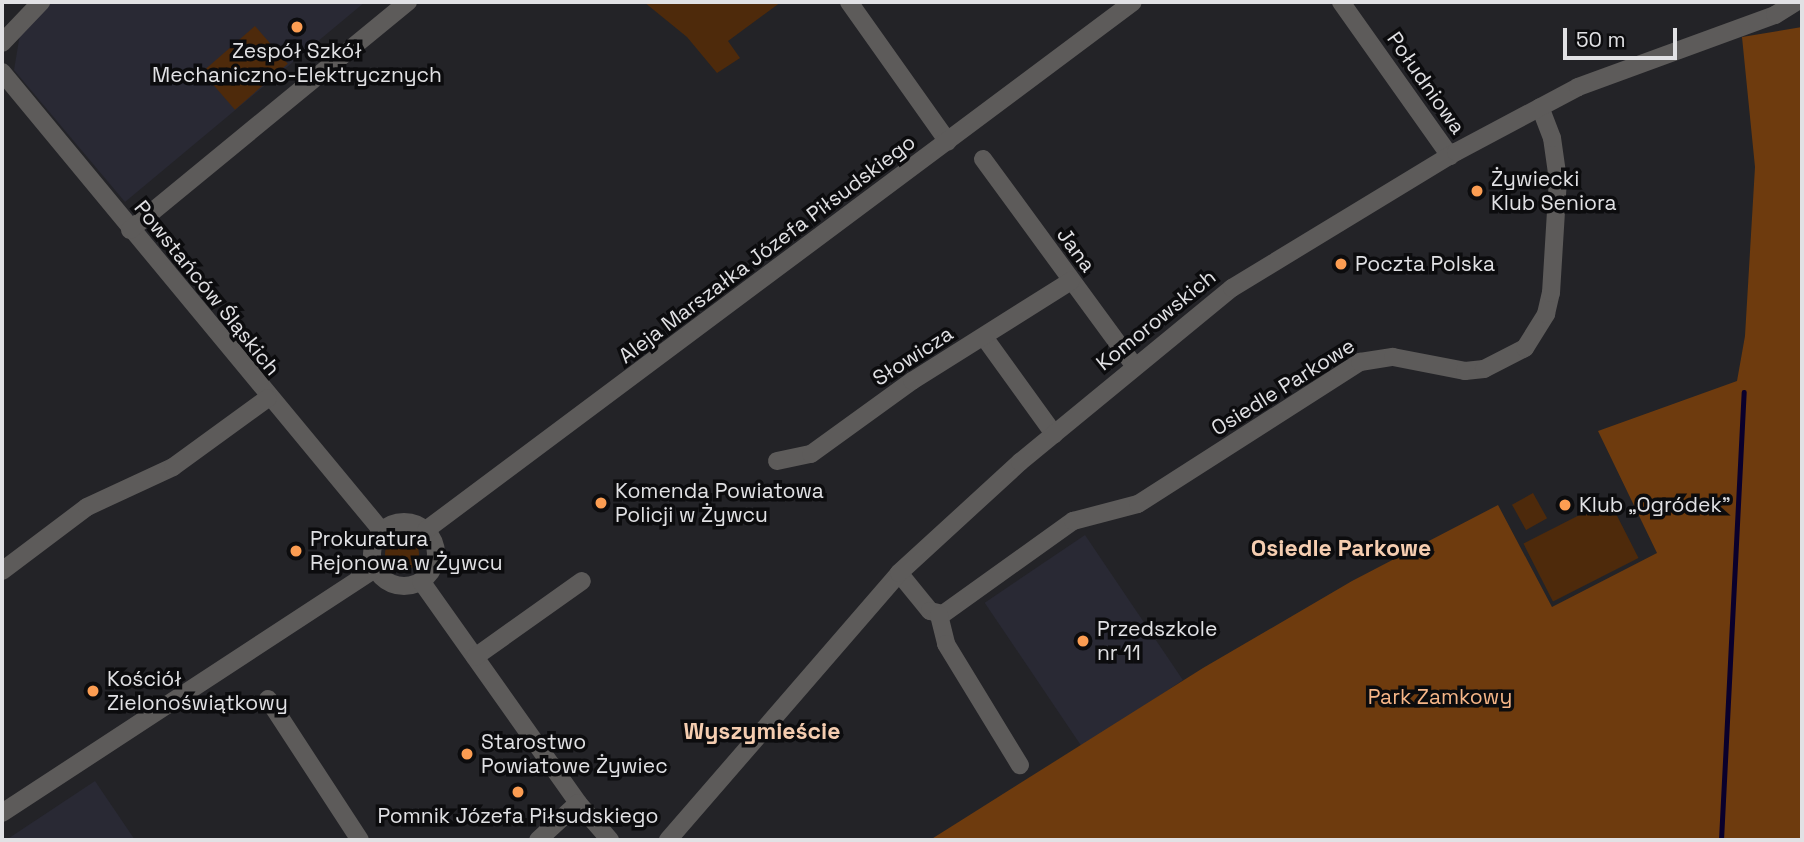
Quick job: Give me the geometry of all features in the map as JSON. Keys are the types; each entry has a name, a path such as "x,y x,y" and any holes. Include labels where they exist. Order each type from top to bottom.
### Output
{"street":[{"path":"2,43 41,2"},
{"path":"130,230 408,2"},
{"path":"849,2 948,142"},
{"name":"Aleja Marszałka Józefa Piłsudskiego","path":"426,530 1133,2"},
{"name":"Południowa","path":"1341,2 1450,156"},
{"name":"Komorowskich","path":"668,840 899,573 1054,433 1134,365 1277,257 1450,156 1607,74 1775,15 1798,4"},
{"name":"Powstańców Śląskich","path":"2,72 268,398 381,530"},
{"name":"Osiedle Parkowe","path":"939,615 963,604 1073,521 1138,504 1360,362 1393,357 1465,372 1484,369 1525,348 1546,314 1551,293 1558,192 1557,158 1540,107"},
{"name":"Jana","path":"983,159 1134,365"},
{"name":"Słowicza","path":"777,461 811,454 912,381 1071,282"},
{"path":"984,337 1054,433"},
{"path":"2,571 87,507 173,467 268,398"},
{"path":"403,521 426,530 436,551 430,573 421,581 390,583 375,569 372,549 381,530 403,521"},
{"path":"2,813 375,569"},
{"path":"899,573 930,611 939,615 946,644 1020,765"},
{"path":"421,581 578,803 610,840"},
{"path":"475,657 582,581"},
{"path":"268,699 360,840"},
{"path":"538,840 578,803"}],"shaded area":[{"path":"49,2 365,2 125,202 14,70 20,34"},
{"path":"644,2 781,2 728,41 740,58 717,73 687,37"},
{"path":"255,26 288,64 235,110 202,72"},
{"path":"1533,493 1547,518 1526,530 1512,505"},
{"path":"1609,500 1639,558 1553,601 1523,544"},
{"name":"Przedszkole nr 11","path":"1085,535 1183,680 1083,748 985,603"},
{"path":"402,537 414,542 419,554 414,566 402,571 390,566 385,554 390,542"},
{"path":"95,781 135,840 6,840"}],"green space":[{"name":"Park Zamkowy","path":"1802,27 1802,840 930,840 1203,668 1352,581 1498,505 1552,607 1657,553 1598,431 1737,381 1745,336 1755,167 1742,37"}],"waterway":[{"path":"1721,840 1744,393"}],"place":[{"name":"Zespół Szkół Mechaniczno-Elektrycznych","path":"297,27"},
{"name":"Żywiecki Klub Seniora","path":"1477,191"},
{"name":"Poczta Polska","path":"1341,264"},
{"name":"Komenda Powiatowa Policji w Żywcu","path":"601,503"},
{"name":"Klub „Ogródek”","path":"1565,505"},
{"name":"Prokuratura Rejonowa w Żywcu","path":"296,551"},
{"name":"Przedszkole nr 11","path":"1083,641"},
{"name":"Kościół Zielonoświątkowy","path":"93,691"},
{"name":"Starostwo Powiatowe Żywiec","path":"467,754"},
{"name":"Pomnik Józefa Piłsudskiego","path":"518,792"}],"district":[{"name":"Osiedle Parkowe","path":"1341,548"},
{"name":"Wyszymieście","path":"762,731"}]}
